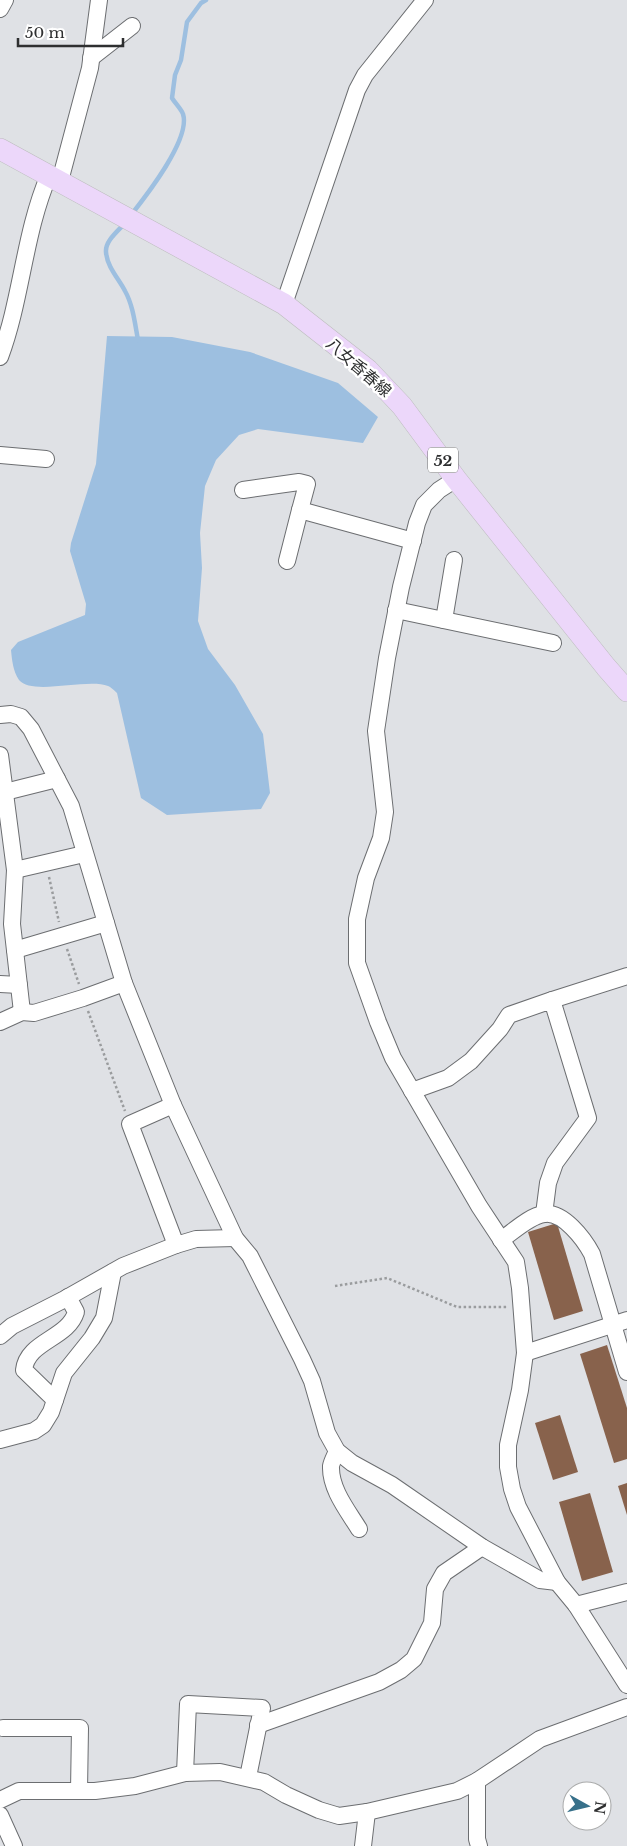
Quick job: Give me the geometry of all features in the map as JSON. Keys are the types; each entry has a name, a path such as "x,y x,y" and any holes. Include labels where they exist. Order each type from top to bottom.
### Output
{"main road":[{"name":"八女香春線","path":"0,148 284,304 368,370 402,406 456,479 627,691"}],"street":[{"path":"0,9 5,0"},
{"path":"0,357 5,324 40,197 54,178 91,58 99,0"},
{"path":"284,304 357,90 365,75 425,0"},
{"path":"91,58 132,26"},
{"path":"0,455 46,459"},
{"path":"456,479 439,490 424,506 413,541 396,610 376,731 384,812 381,838 366,878 357,919 357,963 393,1058 453,1163 516,1262 522,1307 524,1353 520,1390 508,1445 508,1467 512,1489 518,1507 557,1582 576,1604 627,1685"},
{"path":"243,490 299,482 307,484 287,561"},
{"path":"300,510 413,541"},
{"path":"444,620 454,560"},
{"path":"396,610 553,643"},
{"path":"0,715 11,714 21,717 31,729 70,806 124,983 173,1105 235,1238 250,1256 312,1381 327,1433 336,1451 352,1463 392,1485 482,1548 540,1580 557,1582"},
{"path":"0,755 5,792 4,819 16,870 12,924 22,1012"},
{"path":"5,792 57,779"},
{"path":"16,870 84,854"},
{"path":"15,950 106,923"},
{"path":"412,1090 448,1078 471,1062 500,1029 509,1014 627,976"},
{"path":"0,1022 22,1012 34,1013 124,983"},
{"path":"0,984 19,984"},
{"path":"544,1214 548,1183 556,1163 588,1118 552,1000"},
{"path":"173,1105 130,1124 176,1246"},
{"path":"501,1240 533,1218 544,1214 556,1216 584,1240 592,1254 620,1322 627,1372"},
{"path":"0,1336 12,1326 123,1266 196,1239 235,1238"},
{"path":"0,1440 34,1431 43,1425 51,1412 64,1373 92,1338 104,1318 113,1272"},
{"path":"55,1400 24,1370 25,1363 40,1345 65,1330 74,1320 76,1312 68,1297"},
{"path":"524,1353 620,1322"},
{"path":"336,1451 331,1464 336,1490 359,1529"},
{"path":"258,1726 379,1682 401,1670 414,1659 432,1623 436,1588 444,1573 482,1548"},
{"path":"576,1604 627,1592"},
{"path":"186,1773 188,1704 262,1708 248,1777"},
{"path":"0,1800 19,1791 95,1791 135,1786 186,1773 220,1772 264,1782 319,1810 339,1816 368,1812 457,1791 477,1781 540,1739 627,1707"},
{"path":"3,1728 80,1728 79,1791"},
{"path":"477,1781 477,1839 479,1846"},
{"path":"363,1846 368,1812"},
{"path":"0,1815 14,1846"}],"path":[{"path":"335,1286 387,1278 457,1307 522,1307"}],"water":[{"path":"107,336 172,337 250,352 338,383 378,417 363,443 258,429 239,435 216,460 205,486 200,533 202,568 198,621 208,649 235,685 263,734 270,793 261,809 167,815 141,798 117,693 112,688 99,684 35,687 26,685 19,680 14,669 11,650 18,642 85,615 86,604 70,551 96,464"}],"building":[{"path":"557,1223 583,1311 554,1320 528,1232"},
{"path":"607,1345 627,1408 627,1459 614,1463 580,1354"},
{"path":"560,1415 578,1472 553,1480 535,1423"},
{"path":"627,1483 627,1515 618,1486"},
{"path":"590,1493 613,1572 582,1581 559,1502"}],"waterway":[{"path":"131,215 166,167 180,138 184,125 183,114 172,98 175,75 181,60 187,22 201,3 206,0"},
{"path":"125,223 110,240 106,252 111,268 130,302 138,340"}]}
